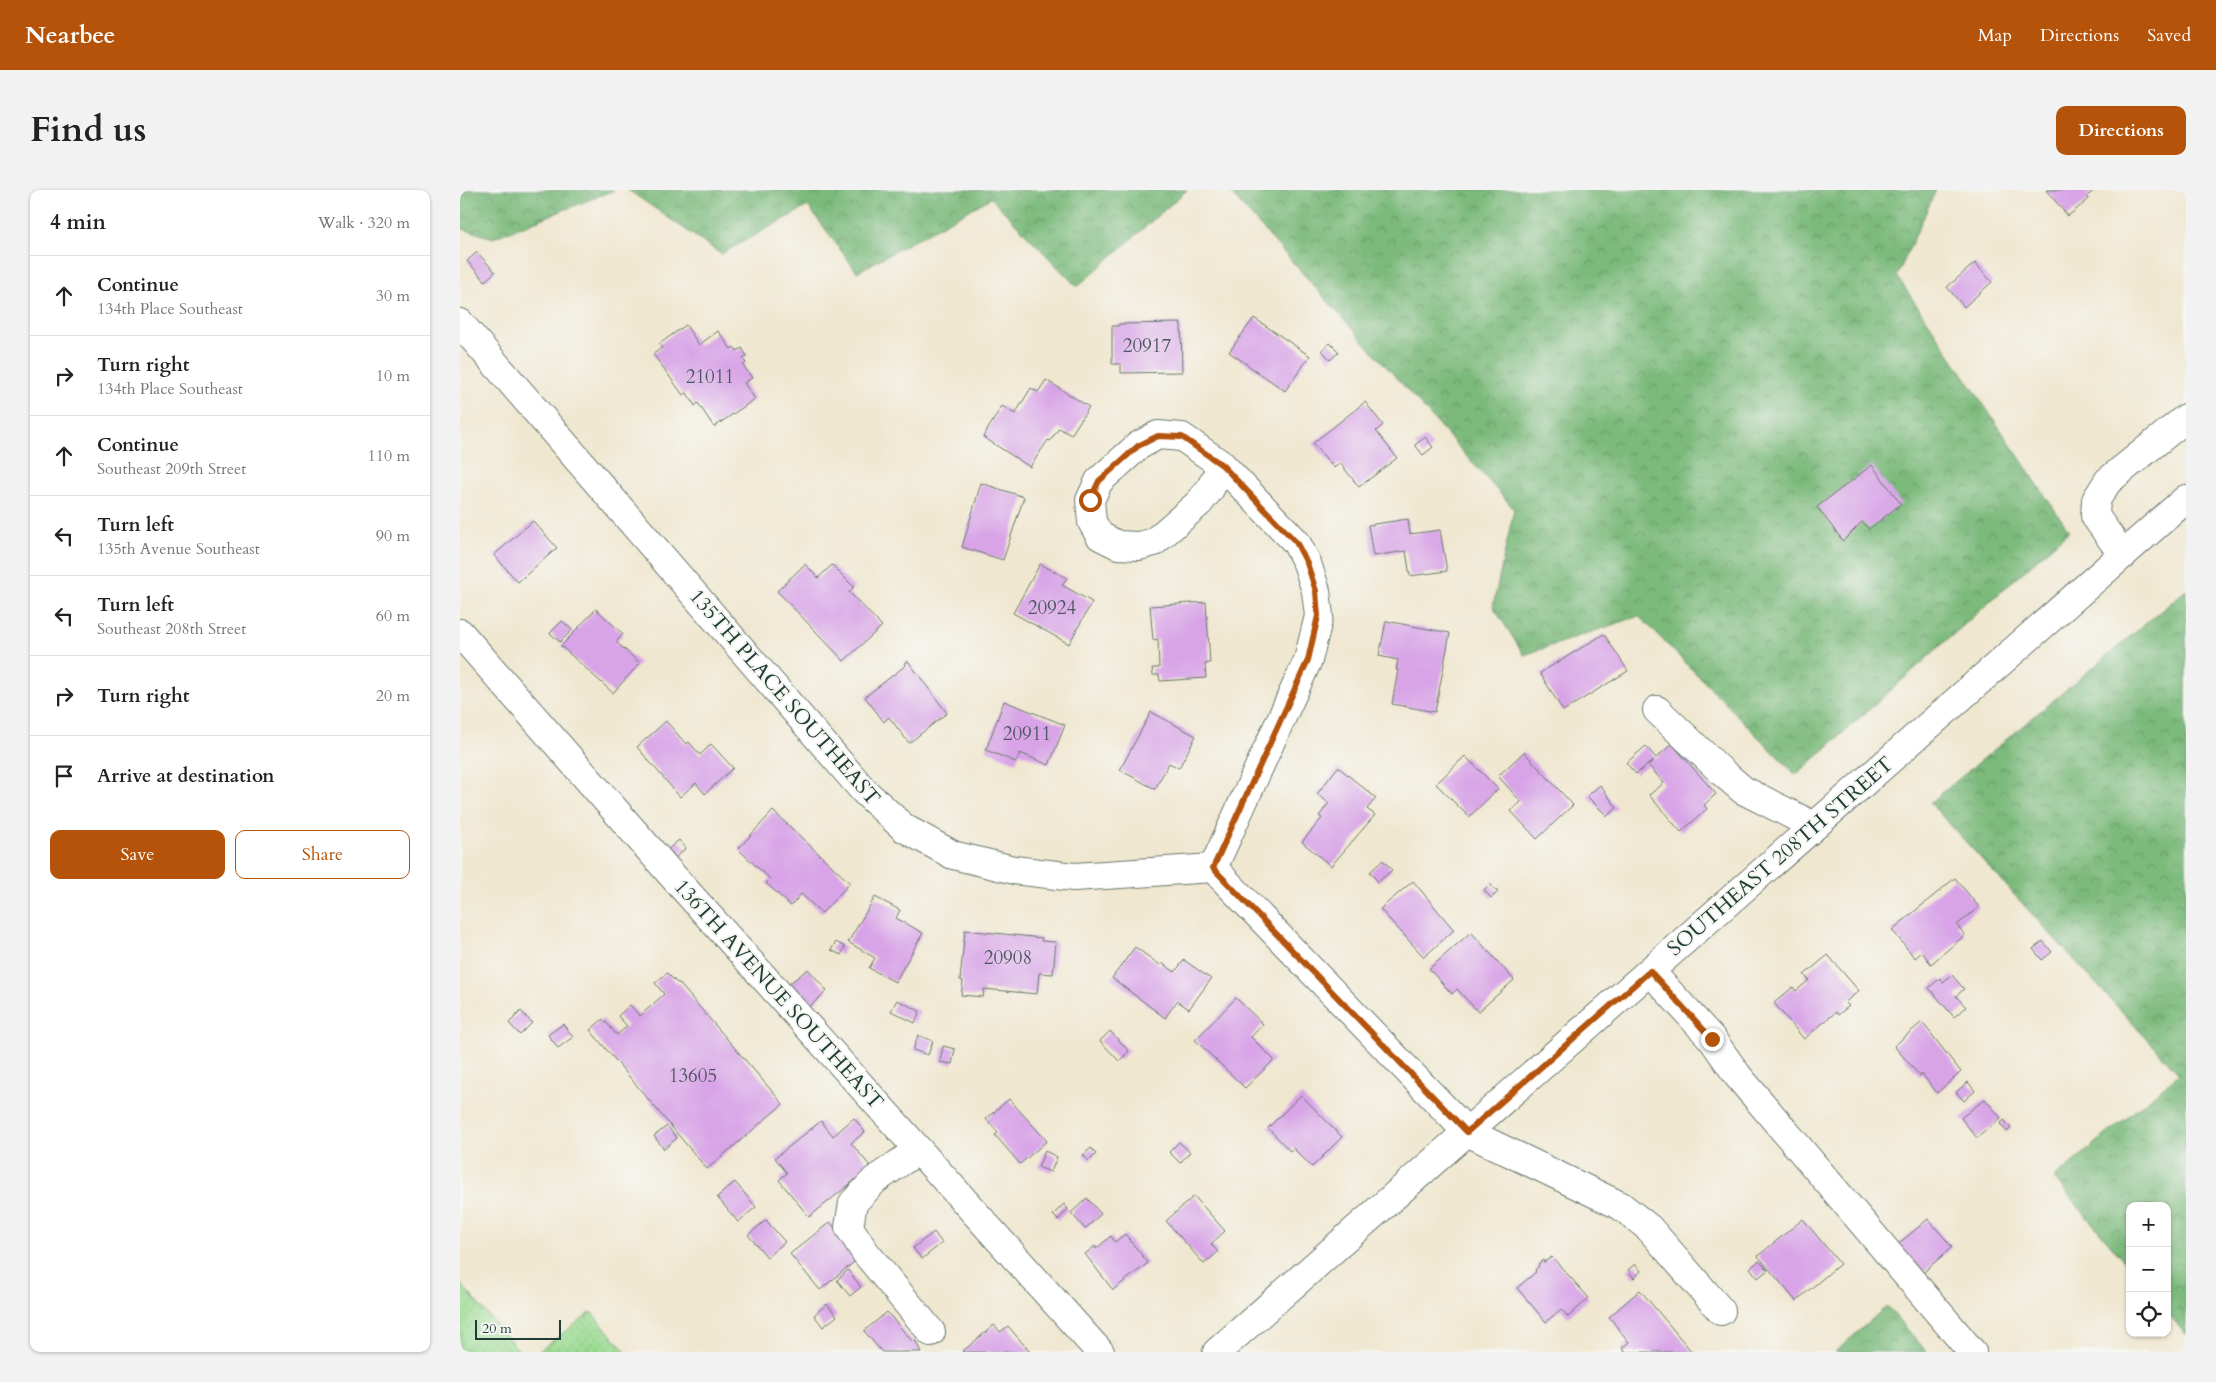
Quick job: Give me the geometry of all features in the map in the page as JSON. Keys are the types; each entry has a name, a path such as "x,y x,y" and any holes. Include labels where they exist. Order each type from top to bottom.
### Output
{"street":[{"name":"135TH PLACE SOUTHEAST","path":"460,323 859,784 904,828 953,855 1014,870 1074,877 1213,868"},
{"path":"2123,555 2095,516 2096,500 2108,481 2186,418"},
{"path":"1222,465 1210,489 1199,503 1154,542 1139,546 1118,545 1100,536 1092,522 1090,500 1099,481 1138,446 1158,436 1182,437 1222,465 1296,542 1307,563 1316,591 1318,616 1308,660 1213,868 1467,1132 1621,1206 1649,1228 1721,1311"},
{"name":"SOUTHEAST 208TH STREET","path":"1217,1352 2186,499"},
{"name":"136TH AVENUE SOUTHEAST","path":"460,633 663,866 1100,1352"},
{"path":"1657,710 1743,790 1814,826"},
{"path":"1650,971 1712,1039 1738,1076 1972,1352"},
{"path":"918,1150 875,1180 853,1203 849,1228 865,1252 931,1332"}],"green space":[{"path":"460,190 614,190 493,238 460,228"},
{"path":"628,190 1187,190 1077,287 991,198 857,272 808,206 721,254"},
{"path":"1228,190 1936,190 1897,276 2069,531 1796,775 1639,616 1524,655 1493,606 1514,509"},
{"path":"2186,590 2186,1335 2171,1317 2171,1202 2126,1202 2126,1263 2054,1178 2179,1074 1930,803"},
{"path":"460,1283 520,1352 460,1352"},
{"path":"1887,1306 1927,1352 1835,1352"},
{"path":"591,1312 626,1352 538,1352"}],"building":[{"path":"2046,190 2095,190 2087,196 2089,199 2068,216"},
{"path":"477,252 495,272 485,281 467,261"},
{"path":"1975,263 1992,282 1964,307 1947,287"},
{"path":"1254,318 1310,356 1285,391 1229,352"},
{"path":"1181,323 1182,372 1121,373 1121,364 1112,364 1112,326 1118,326 1119,324"},
{"path":"686,325 699,345 718,331 731,349 734,347 737,351 742,348 747,356 743,359 746,363 743,365 752,378 744,383 755,399 714,427 698,403 695,406 687,393 683,395 653,354 662,348 659,344"},
{"path":"1330,343 1339,352 1330,360 1322,350"},
{"path":"1046,380 1089,407 1071,435 1059,428 1050,441 1048,440 1030,467 983,437 1002,406 1015,414 1031,388 1038,392"},
{"path":"1365,402 1383,425 1376,431 1397,458 1359,487 1340,463 1334,468 1313,443"},
{"path":"1425,437 1433,447 1423,455 1415,445"},
{"path":"1872,465 1901,504 1869,529 1862,522 1843,541 1817,507"},
{"path":"981,483 1024,497 1003,560 962,547"},
{"path":"1408,519 1410,534 1440,530 1447,571 1410,576 1406,551 1373,556 1368,525"},
{"path":"533,521 557,548 518,582 494,555"},
{"path":"805,564 818,578 832,565 854,587 849,592 882,626 844,661 777,591"},
{"path":"1040,564 1067,578 1062,585 1092,602 1069,644 1013,613"},
{"path":"1206,602 1210,663 1205,664 1206,678 1160,681 1159,675 1153,675 1152,668 1159,668 1158,639 1153,640 1150,606"},
{"path":"596,609 623,634 616,642 640,663 613,693 561,646"},
{"path":"562,621 572,630 560,642 550,633"},
{"path":"1386,621 1450,633 1435,712 1392,704 1398,660 1379,656"},
{"path":"1604,634 1628,671 1563,711 1540,673"},
{"path":"908,661 947,713 909,743 889,717 884,722 865,697 906,665 905,663"},
{"path":"1004,701 1065,725 1049,765 1020,753 1016,762 986,750"},
{"path":"1151,712 1196,736 1179,768 1169,763 1155,789 1120,770"},
{"path":"666,721 686,744 689,742 700,755 711,744 733,768 705,794 696,783 680,797 637,747"},
{"path":"1672,744 1716,794 1704,805 1707,809 1681,832 1649,795 1664,783 1648,765 1654,760 1636,774 1626,763 1646,746 1656,758"},
{"path":"1524,752 1573,805 1537,839 1511,811 1521,802 1498,776"},
{"path":"1465,756 1498,789 1469,817 1436,784"},
{"path":"1338,767 1376,798 1367,809 1375,815 1331,866 1302,842 1322,818 1319,816 1329,803 1317,794"},
{"path":"1600,785 1617,808 1607,816 1587,796"},
{"path":"773,811 850,883 822,913 801,894 791,906 766,883 770,879 738,849"},
{"path":"679,840 686,848 674,859 666,851"},
{"path":"1383,860 1392,870 1378,882 1370,872"},
{"path":"1955,878 1979,907 1957,925 1965,935 1931,964 1922,952 1915,958 1892,930"},
{"path":"1413,881 1454,930 1424,957 1380,909"},
{"path":"1490,884 1498,892 1491,898 1484,890"},
{"path":"875,897 900,910 896,918 923,933 895,982 869,968 875,958 848,942"},
{"path":"965,930 1042,938 1041,941 1056,942 1053,974 1039,973 1037,994 984,989 983,997 961,995 963,981 960,980"},
{"path":"1471,932 1514,980 1478,1012 1457,989 1452,994 1429,969"},
{"path":"2043,941 2052,952 2042,960 2033,949"},
{"path":"836,942 845,947 841,955 831,950"},
{"path":"1135,947 1160,965 1162,963 1175,972 1184,960 1211,979 1189,1009 1177,1001 1165,1018 1112,978"},
{"path":"1828,955 1859,991 1845,1002 1849,1006 1838,1015 1836,1012 1804,1039 1774,1003 1793,987 1796,991 1809,980 1804,975"},
{"path":"808,969 827,991 809,1007 789,984"},
{"path":"667,973 678,982 783,1104 707,1169 590,1030 603,1019 617,1035 627,1026 618,1016 630,1005 640,1016 664,994 655,983"},
{"path":"1952,975 1964,989 1956,996 1966,1007 1954,1017 1929,988 1940,978 1943,982"},
{"path":"1236,998 1263,1024 1251,1037 1274,1060 1245,1088 1195,1040"},
{"path":"897,1000 920,1011 915,1023 891,1011"},
{"path":"521,1011 532,1023 520,1035 509,1023"},
{"path":"1922,1022 1961,1072 1937,1093 1922,1074 1920,1076 1894,1046"},
{"path":"563,1024 573,1037 558,1048 548,1035"},
{"path":"1110,1031 1129,1051 1119,1061 1100,1041"},
{"path":"918,1035 933,1041 928,1055 913,1050"},
{"path":"943,1046 955,1049 952,1064 940,1062"},
{"path":"1968,1082 1975,1091 1964,1101 1956,1092"},
{"path":"1301,1095 1342,1137 1312,1167 1293,1148 1290,1151 1268,1128"},
{"path":"1009,1099 1047,1141 1020,1164 995,1135 998,1133 986,1119"},
{"path":"1985,1099 2001,1118 1977,1138 1961,1118"},
{"path":"854,1118 865,1132 851,1143 871,1167 809,1217 779,1180 787,1173 775,1158 821,1121 833,1136"},
{"path":"2004,1120 2011,1128 2007,1132 2000,1124"},
{"path":"667,1126 677,1138 664,1149 654,1136"},
{"path":"1179,1142 1190,1152 1180,1163 1169,1152"},
{"path":"1091,1148 1096,1154 1089,1161 1083,1155"},
{"path":"1045,1151 1057,1157 1051,1172 1038,1167"},
{"path":"735,1182 756,1207 738,1222 717,1197"},
{"path":"1194,1196 1225,1231 1211,1244 1218,1252 1204,1264 1166,1221"},
{"path":"1087,1198 1101,1214 1085,1229 1071,1213"},
{"path":"1064,1204 1068,1209 1058,1220 1053,1215"},
{"path":"1803,1219 1840,1264 1796,1301 1758,1256"},
{"path":"1928,1219 1952,1247 1915,1280 1891,1250"},
{"path":"766,1220 785,1242 767,1257 748,1235"},
{"path":"830,1222 859,1258 820,1290 790,1254"},
{"path":"934,1232 942,1243 922,1259 913,1248"},
{"path":"1125,1234 1148,1263 1113,1290 1085,1254 1095,1246 1096,1249 1111,1236 1115,1242"},
{"path":"1552,1257 1589,1298 1568,1317 1561,1309 1546,1322 1517,1288 1536,1272 1538,1264"},
{"path":"1759,1261 1768,1270 1758,1278 1750,1268"},
{"path":"1635,1264 1641,1271 1634,1278 1628,1270"},
{"path":"848,1270 861,1287 850,1296 837,1280"},
{"path":"1640,1290 1692,1352 1625,1352 1622,1348 1629,1342 1609,1317"},
{"path":"827,1304 837,1316 823,1327 814,1315"},
{"path":"887,1312 913,1342 915,1340 921,1352 882,1352 864,1331"},
{"path":"994,1325 1000,1332 1008,1326 1030,1352 962,1352"}],"route":[{"path":"1090,500 1099,481 1138,446 1158,436 1182,437 1198,446 1222,465 1296,542 1307,563 1316,591 1318,616 1308,660 1213,868 1467,1132 1650,971 1712,1039"}]}
